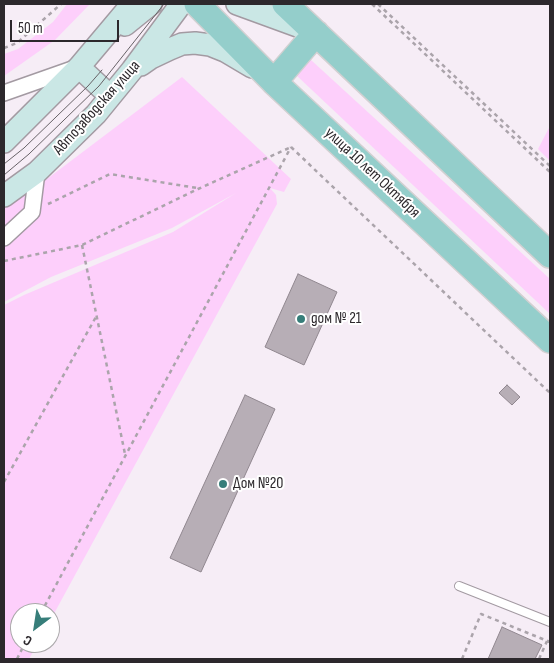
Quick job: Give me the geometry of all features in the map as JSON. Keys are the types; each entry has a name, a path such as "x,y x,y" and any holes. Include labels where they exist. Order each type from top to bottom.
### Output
{"main road":[{"path":"79,67 132,4"},
{"path":"4,142 79,67 151,4"},
{"name":"улица 10 лет Октября","path":"197,4 274,82 550,340"},
{"path":"237,4 316,33"},
{"path":"285,4 550,255"},
{"name":"Автозаводская улица","path":"4,196 37,172 96,114 132,70 176,10"},
{"path":"132,70 170,48 182,44 195,43 210,45 225,51 274,82 316,33"},
{"path":"79,67 110,96"}],"street":[{"path":"4,93 79,67"},
{"path":"4,238 32,212 37,172"}],"lane":[{"path":"459,586 550,622"}],"path":[{"path":"4,48 17,43 61,4"},
{"path":"372,4 550,172"},
{"path":"378,4 550,166"},
{"path":"4,261 82,245 290,147"},
{"path":"290,147 550,394"},
{"path":"46,603 290,147"},
{"path":"32,212 110,174 198,189"},
{"path":"82,245 126,455"},
{"path":"4,482 97,315"},
{"path":"462,659 481,614 548,642 539,659"}],"shaded area":[{"path":"67,4 90,4 55,40 4,76 4,54 18,49 53,22"},
{"path":"311,60 550,279 550,314 296,75 300,63"},
{"path":"182,77 291,179 284,192 270,188 276,195 277,204 60,603 10,603 10,653 32,653 29,659 4,659 4,305 173,232 236,193 172,228 51,277 4,302 4,246 38,214 43,182"},
{"path":"550,126 550,161 538,149"},
{"path":"27,192 24,210 4,228 4,209"}],"building":[{"name":"дом № 21","path":"298,274 337,292 304,365 265,347"},
{"path":"507,385 520,397 512,405 499,393"},
{"name":"Дом №20","path":"245,395 275,409 201,572 170,558"},
{"path":"502,627 542,645 535,659 488,659"}],"tram line":[{"path":"4,175 29,154 99,86 164,4"},
{"path":"4,164 24,148 102,70"}],"place":[{"name":"дом № 21","path":"301,319"},
{"name":"Дом №20","path":"223,484"}]}
